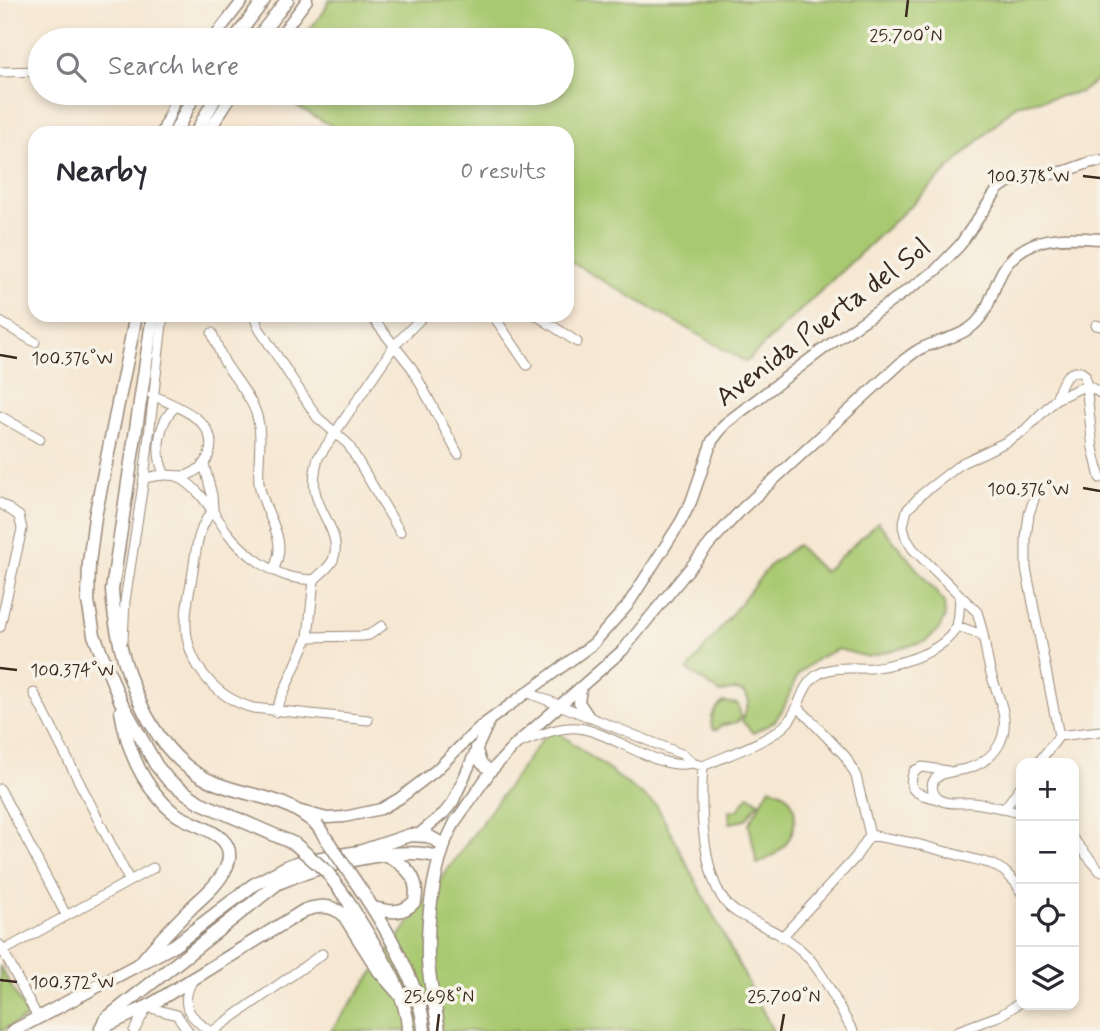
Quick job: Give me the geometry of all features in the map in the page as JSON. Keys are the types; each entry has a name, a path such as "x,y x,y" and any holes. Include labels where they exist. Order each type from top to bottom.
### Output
{"main road":[{"path":"243,28 264,0"},
{"path":"265,28 287,0"},
{"path":"178,126 189,105"},
{"path":"200,126 211,105"},
{"path":"135,322 95,517 89,563 88,601 94,635 120,700 156,765 181,791 199,803 295,844 327,872 348,901 394,979 401,996 408,1031"},
{"path":"152,322 112,590 123,656 132,683 162,740 183,764 217,784 282,802 300,811 317,825 373,908 417,995 424,1031"},
{"path":"120,700 125,734 138,767 159,798 177,815 216,832 225,843 229,854 226,867 216,883 156,943 142,961"},
{"path":"13,1031 36,1025 142,961 175,945 274,872 303,861 359,852 419,834 444,845 433,888 428,937 428,963 439,1031"},
{"path":"98,1030 106,1019 278,883 301,873 386,855 416,852 440,858"},
{"path":"373,908 403,911 415,901 416,884 408,869 386,855"},
{"path":"98,1030 147,1007 305,910 326,906 343,914 379,971 401,996"}],"street":[{"path":"221,28 243,0"},
{"path":"286,28 307,0"},
{"path":"0,72 28,71"},
{"path":"165,126 173,105"},
{"path":"212,126 226,105"},
{"name":"Avenida Puerta del Sol","path":"300,811 327,818 381,809 435,771 489,721 593,644 627,606 680,523 691,502 712,441 726,423 822,350 935,271 960,245 998,189 1008,182 1066,172 1100,161"},
{"path":"444,845 455,822 491,771 517,743 623,650 712,541 743,508 904,360 920,349 961,333 975,324 987,307 1006,265 1040,240 1100,239"},
{"path":"0,322 35,342"},
{"path":"123,656 125,601 144,478 162,322"},
{"path":"256,322 317,417 348,444 400,532"},
{"path":"375,322 412,368 458,454"},
{"path":"275,712 308,636 314,580 331,564 335,551 335,541 315,493 314,476 318,458 394,346 417,322"},
{"path":"498,322 527,365"},
{"path":"547,322 577,342"},
{"path":"212,333 224,361 256,413 259,431 259,483 280,545 273,570"},
{"path":"1056,399 1064,378 1070,372 1086,375 1087,409 1100,478"},
{"path":"1087,385 1100,393"},
{"path":"1016,812 1004,808 938,800 918,794 912,788 910,781 914,771 922,767 948,771 966,769 989,758 1000,742 1004,720 977,612 914,550 906,538 903,526 907,510 922,494 962,463 1006,442 1025,430 1056,399 1087,385"},
{"path":"144,478 192,473 204,464 210,448 208,431 200,420 152,395"},
{"path":"165,475 159,462 162,425 167,414 176,406"},
{"path":"0,416 40,439"},
{"path":"204,464 213,510 202,527 186,619 193,656 208,682 239,704 275,712 368,720"},
{"path":"177,476 196,489 238,545 273,570 288,576 314,580"},
{"path":"1037,490 1026,538 1027,568 1059,736"},
{"path":"0,503 19,516 22,529 0,627"},
{"path":"529,693 684,755 692,763 703,766 769,736 787,724 799,707 802,692 810,679 822,671 872,668 932,650 945,641 957,626 960,596"},
{"path":"627,606 646,622"},
{"path":"308,636 363,636 382,626"},
{"path":"957,626 982,635"},
{"path":"582,688 579,702 589,717"},
{"path":"34,693 129,880"},
{"path":"782,936 855,858 870,835 856,776 845,756 799,707"},
{"path":"419,834 453,802 489,721"},
{"path":"517,743 551,732 577,728 682,766 692,763"},
{"path":"1042,758 1059,736 1100,731"},
{"path":"476,747 481,762 491,771"},
{"path":"703,766 701,795 706,845 719,896 734,911 782,936 805,953 825,980 853,1031"},
{"path":"938,800 933,785 936,779 948,771"},
{"path":"0,789 66,915"},
{"path":"1004,808 1016,792"},
{"path":"870,835 913,843 992,864 1004,871 1017,884"},
{"path":"1079,846 1100,871"},
{"path":"36,1025 1,948 153,868"},
{"path":"194,978 186,998 186,1008 197,1022 211,1031 322,954"},
{"path":"958,1031 1001,1015 1016,1005"},
{"path":"134,1031 147,1007 177,1015 188,1031"},
{"path":"177,1015 186,1008"}],"green space":[{"path":"329,0 1100,0 1100,78 1081,92 1016,105 746,362 574,264 574,126 332,126 295,105 574,105 574,28 310,28 324,12"},
{"path":"878,522 944,602 945,616 939,629 926,641 868,657 838,649 818,658 798,674 783,709 774,722 753,733 742,721 749,701 745,693 733,690 721,693 688,670 770,565 797,545 824,572"},
{"path":"723,702 738,704 741,717 737,722 714,730 712,718"},
{"path":"551,727 657,806 773,1031 331,1031"},
{"path":"770,787 791,800 795,814 794,823 785,845 773,856 757,864 749,824"},
{"path":"749,795 759,802 745,820 730,823 729,811 738,810"},
{"path":"0,966 28,1017 1,1031 0,1031"}]}
